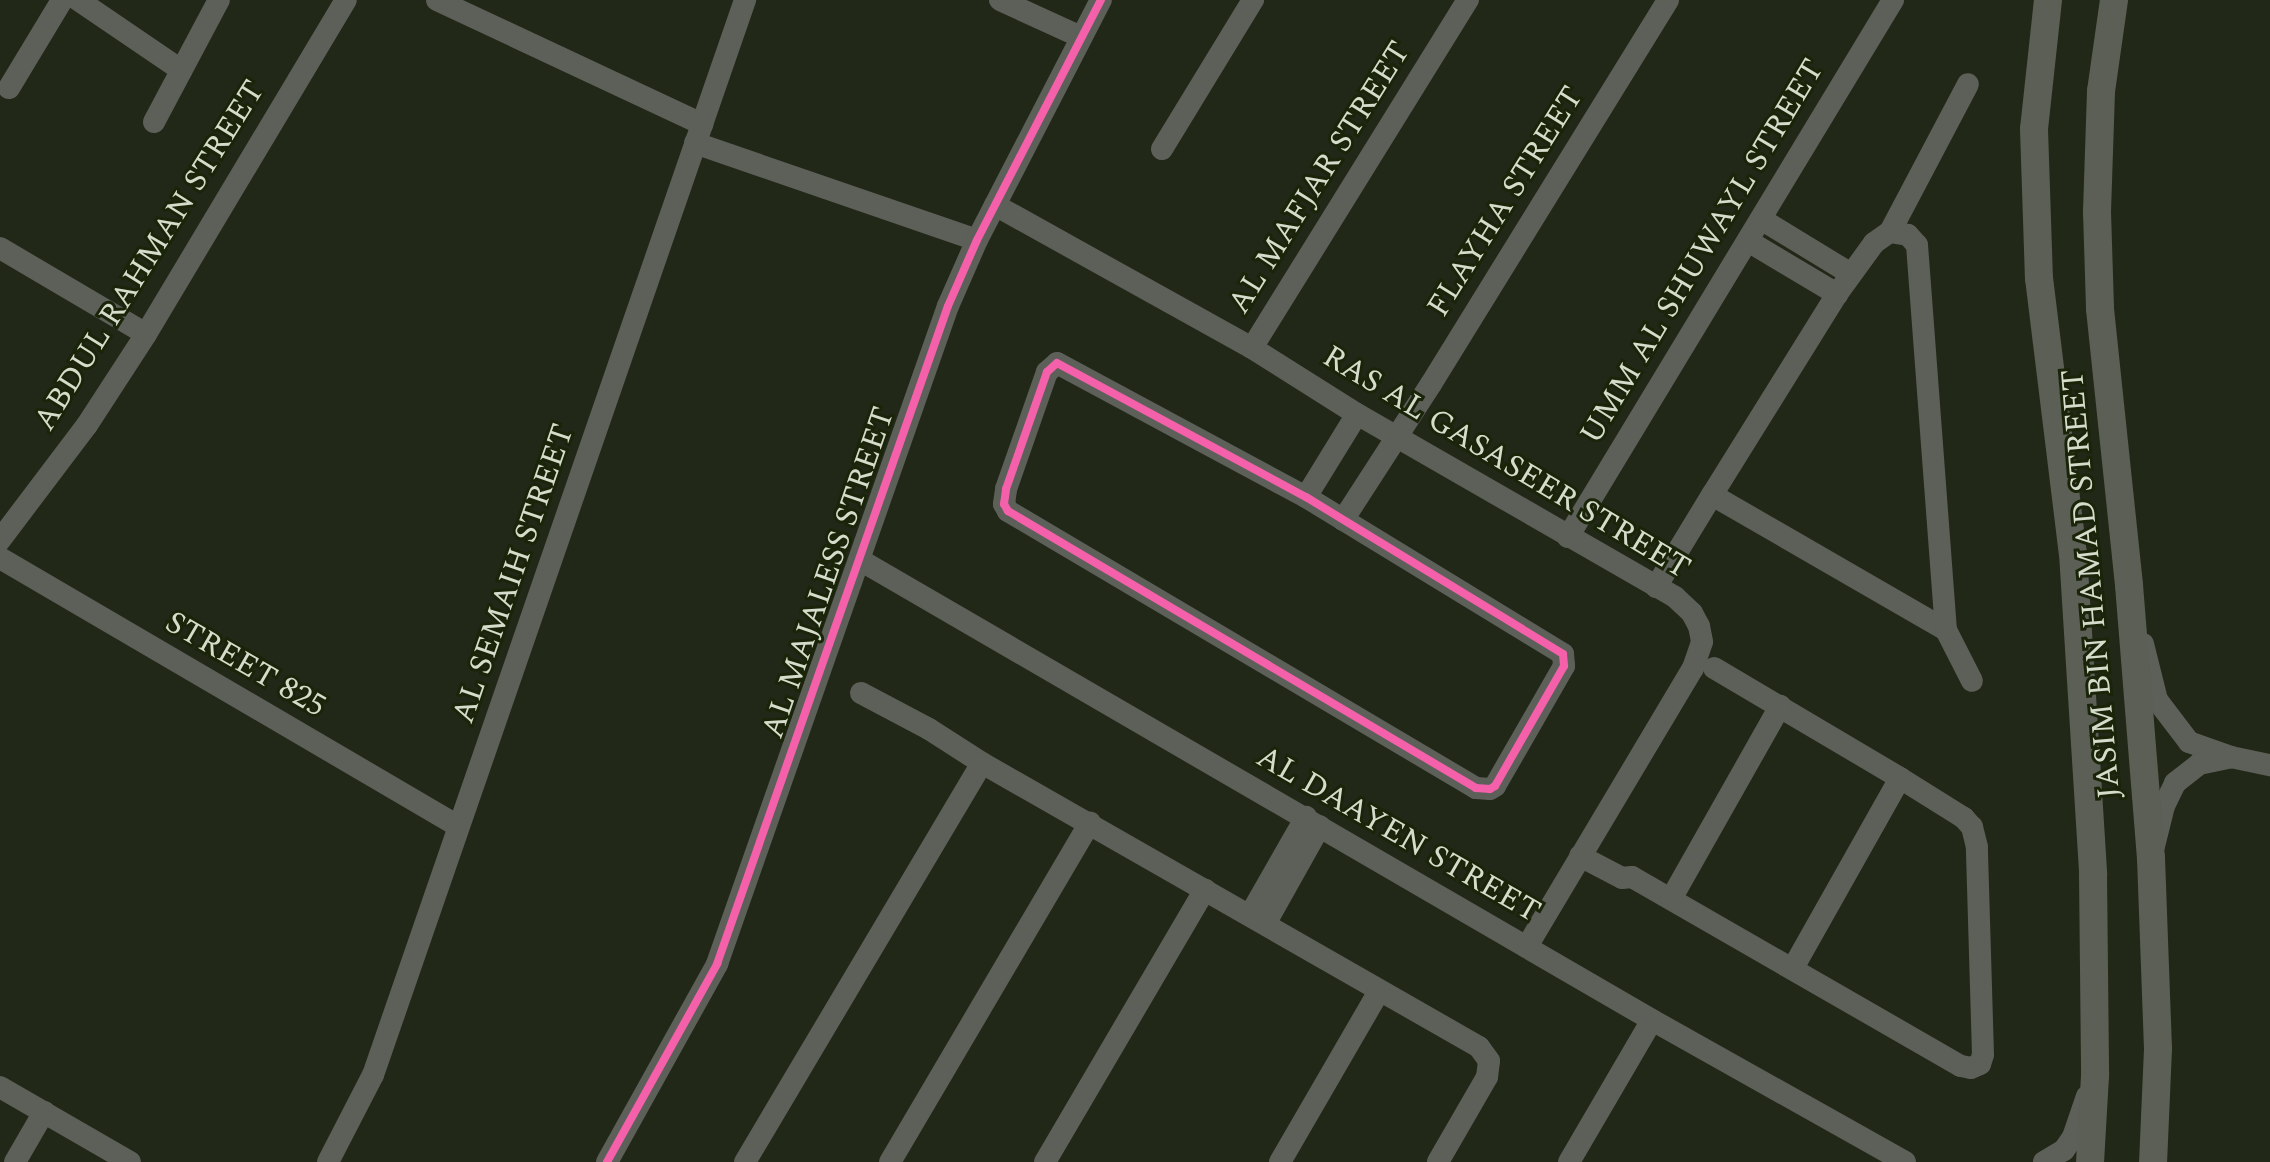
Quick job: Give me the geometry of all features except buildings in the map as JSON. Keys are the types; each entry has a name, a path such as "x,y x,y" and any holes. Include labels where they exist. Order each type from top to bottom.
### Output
{"main road":[{"name":"JASIM BIN HAMAD STREET","path":"2048,0 2034,129 2039,278 2073,553 2093,874 2095,1076 2090,1162"},
{"name":"JASIM BIN HAMAD STREET","path":"2114,0 2101,91 2097,212 2100,309 2129,585 2151,858 2158,1049 2153,1162"}],"street":[{"path":"9,88 62,0"},
{"path":"78,0 181,70"},
{"path":"154,122 219,0"},
{"name":"ABDUL RAHMAN STREET","path":"0,540 87,425 146,334 346,0"},
{"path":"437,0 699,133 977,240"},
{"name":"AL SEMAIH STREET","path":"328,1162 373,1075 745,0"},
{"path":"1000,0 1081,37"},
{"name":"AL MAJALESS STREET","path":"607,1162 717,964 923,374 977,240 1101,0"},
{"path":"1162,149 1253,0"},
{"name":"AL MAFJAR STREET","path":"1252,348 1468,0"},
{"name":"FLAYHA STREET","path":"1343,520 1431,384 1668,0"},
{"name":"UMM AL SHUWAYL STREET","path":"1568,537 1893,0"},
{"path":"1656,587 1837,294 1874,243 1890,232 1968,84"},
{"name":"RAS AL GASASEER STREET","path":"995,205 1252,348 1357,414 1675,597 1692,613 1702,642 1693,668 1527,947"},
{"path":"1761,219 1851,274"},
{"path":"1890,232 1908,235 1917,245 1946,630 1972,681"},
{"path":"1748,241 1837,294"},
{"path":"0,248 146,334"},
{"path":"1057,363 1343,520 1563,654 1564,666 1500,780 1490,789 1476,788 1014,516 1008,511 1004,497 1047,372 1057,363"},
{"path":"1306,497 1357,414"},
{"path":"1712,495 1946,630"},
{"name":"STREET 825","path":"0,558 458,826"},
{"name":"AL DAAYEN STREET","path":"860,560 1652,1020 1905,1162"},
{"path":"2129,585 2157,700 2189,742 2231,757 2270,765"},
{"path":"1584,849 1622,878 1632,877 1961,1066 1971,1068 1980,1064 1983,1055 1976,838 1964,818 1714,668"},
{"path":"861,693 929,729 982,763 1479,1047 1489,1061 1487,1077 1438,1162"},
{"path":"1671,899 1780,706"},
{"path":"2151,858 2164,806 2175,783 2199,764 2231,757"},
{"path":"745,1162 982,763"},
{"path":"1793,968 1900,778"},
{"path":"1257,920 1313,821"},
{"path":"890,1162 1090,822"},
{"path":"1045,1162 1205,889"},
{"path":"1280,1162 1379,991"},
{"path":"1569,1162 1652,1020"},
{"path":"2044,1162 2064,1150 2073,1137 2095,1076"},
{"path":"0,1087 130,1162"},
{"path":"15,1162 44,1112"}],"cycle path":[{"path":"607,1162 717,964 948,306 977,240 1101,0"},
{"path":"1057,363 1306,497 1563,654 1564,666 1495,786 1490,789 1476,788 1008,511 1004,504 1006,489 1047,372 1057,363"}]}
